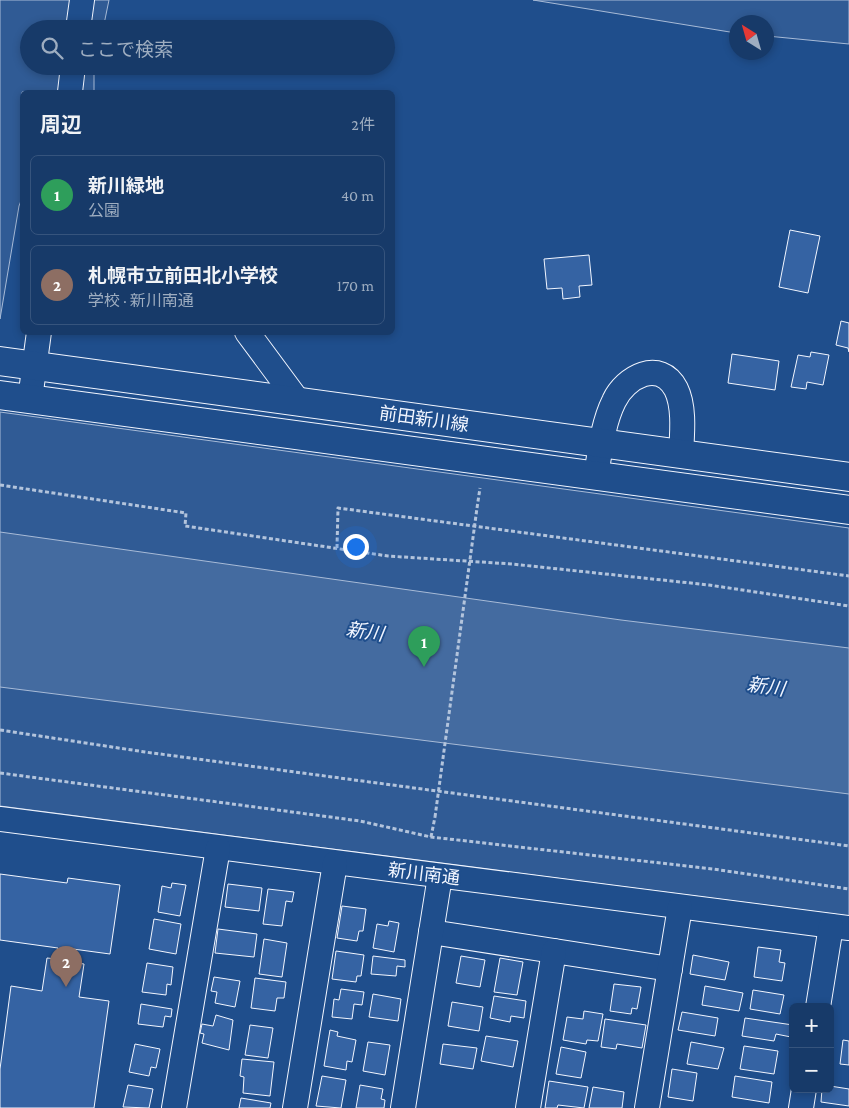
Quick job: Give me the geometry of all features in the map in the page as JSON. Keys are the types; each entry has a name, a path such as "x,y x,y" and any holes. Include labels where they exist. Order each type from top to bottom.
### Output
{"main road":[{"name":"前田新川線","path":"0,361 849,477"},
{"name":"前田新川線","path":"0,395 849,510"}],"street":[{"path":"79,20 82,0"},
{"path":"70,90 72,75"},
{"path":"30,399 39,335"},
{"path":"249,335 298,402"},
{"path":"596,476 602,443 614,401 622,389 634,378 648,372 659,372 676,389 681,422 681,454"},
{"name":"新川南通","path":"0,819 840,927"},
{"path":"174,1108 218,848"},
{"path":"295,1108 335,863"},
{"path":"403,1108 440,876"},
{"path":"647,1108 680,907"},
{"path":"819,1003 840,927"},
{"path":"431,932 670,969"},
{"path":"528,1108 554,951"},
{"path":"801,1108 803,1093"}],"path":[{"path":"0,485 186,513 185,526 388,556 512,564 699,584 849,606"},
{"path":"431,837 480,488"},
{"path":"338,548 338,508 849,576"},
{"path":"0,730 155,754 849,846"},
{"path":"0,773 360,821 431,837 713,868 849,889"}],"shaded area":[{"path":"0,0 109,0 105,20 20,20 20,75 94,75 94,90 20,90 20,203 0,319"},
{"path":"533,0 849,0 849,44 774,37 774,15 729,15 729,32"},
{"path":"0,412 849,528 849,916 0,806"}],"water":[{"name":"新川","path":"0,532 621,620 849,648 849,794 0,687"}],"building":[{"path":"790,230 820,236 808,293 779,287"},
{"path":"589,255 592,285 579,286 580,297 563,299 562,288 547,289 544,259"},
{"path":"841,321 849,323 849,352 848,348 836,345"},
{"path":"811,352 829,355 823,385 807,382 806,389 791,387 798,355 810,357"},
{"path":"732,354 779,361 775,390 728,383"},
{"path":"0,874 67,883 68,878 120,885 110,954 73,949 71,962 84,964 79,997 109,1001 94,1108 0,1108 0,1069 11,986 42,991 47,958 57,959 58,948 0,940"},
{"path":"172,883 186,885 180,916 158,912 162,886 171,888"},
{"path":"228,884 262,888 259,911 225,907"},
{"path":"268,889 294,892 292,902 286,901 282,926 263,924"},
{"path":"342,906 366,909 363,931 359,931 357,941 337,938"},
{"path":"154,919 181,924 176,954 149,949"},
{"path":"389,921 399,923 394,952 373,948 377,924 388,926"},
{"path":"218,929 257,934 254,957 215,953"},
{"path":"264,939 287,943 282,977 259,974"},
{"path":"758,947 781,950 779,962 785,963 782,981 754,977"},
{"path":"336,951 364,955 361,976 357,976 356,982 332,979"},
{"path":"693,955 729,962 725,980 690,974"},
{"path":"373,956 405,960 405,967 397,966 396,976 371,974"},
{"path":"461,956 485,960 480,987 456,983"},
{"path":"500,958 523,962 517,995 494,992"},
{"path":"147,963 173,967 171,985 167,984 166,995 142,992"},
{"path":"214,977 240,981 235,1007 215,1003 217,992 211,991"},
{"path":"255,978 286,982 284,998 277,998 275,1011 251,1008"},
{"path":"614,984 641,987 637,1009 632,1008 631,1014 610,1011"},
{"path":"705,986 743,993 739,1011 702,1005"},
{"path":"341,989 364,992 362,1005 354,1004 352,1019 332,1017 334,999 339,1000"},
{"path":"753,990 784,995 780,1014 750,1009"},
{"path":"373,994 401,999 398,1021 369,1017"},
{"path":"494,996 526,1001 524,1018 511,1016 510,1022 490,1018"},
{"path":"452,1002 483,1007 479,1031 448,1026"},
{"path":"141,1004 172,1009 171,1017 165,1016 163,1027 138,1024"},
{"path":"584,1011 603,1014 598,1041 587,1040 586,1044 563,1040 567,1017 583,1019"},
{"path":"682,1012 718,1018 715,1036 678,1030"},
{"path":"216,1015 233,1020 229,1050 202,1043 204,1034 200,1033 202,1024 213,1026"},
{"path":"745,1018 789,1024 789,1037 776,1034 774,1041 742,1036"},
{"path":"605,1019 646,1025 642,1048 617,1044 616,1049 601,1047"},
{"path":"250,1025 273,1028 268,1058 245,1055"},
{"path":"330,1030 338,1032 337,1036 356,1040 352,1062 347,1061 346,1070 324,1066"},
{"path":"486,1036 518,1041 513,1067 481,1061"},
{"path":"843,1040 849,1041 849,1065 840,1064"},
{"path":"368,1042 390,1045 385,1075 363,1071"},
{"path":"691,1042 724,1048 718,1069 687,1064"},
{"path":"135,1044 160,1049 156,1068 151,1067 149,1076 129,1072"},
{"path":"443,1044 477,1048 473,1069 440,1064"},
{"path":"744,1046 778,1051 774,1074 740,1069"},
{"path":"561,1047 586,1052 581,1078 556,1074"},
{"path":"242,1059 274,1062 270,1096 243,1093 244,1077 240,1076"},
{"path":"672,1069 697,1073 693,1101 668,1097"},
{"path":"322,1076 346,1080 341,1108 316,1106"},
{"path":"735,1076 772,1082 769,1103 732,1097"},
{"path":"549,1081 588,1087 584,1108 558,1105 557,1108 545,1108"},
{"path":"128,1085 153,1089 149,1108 123,1107"},
{"path":"360,1085 383,1089 381,1099 385,1100 384,1108 356,1108"},
{"path":"593,1087 624,1092 622,1108 589,1108"},
{"path":"834,1087 849,1089 849,1106 821,1102 822,1093 834,1093"},
{"path":"241,1098 271,1103 270,1108 239,1108"}],"place":[{"name":"新川緑地","path":"424,667"},
{"name":"札幌市立前田北小学校","path":"66,987"}]}
